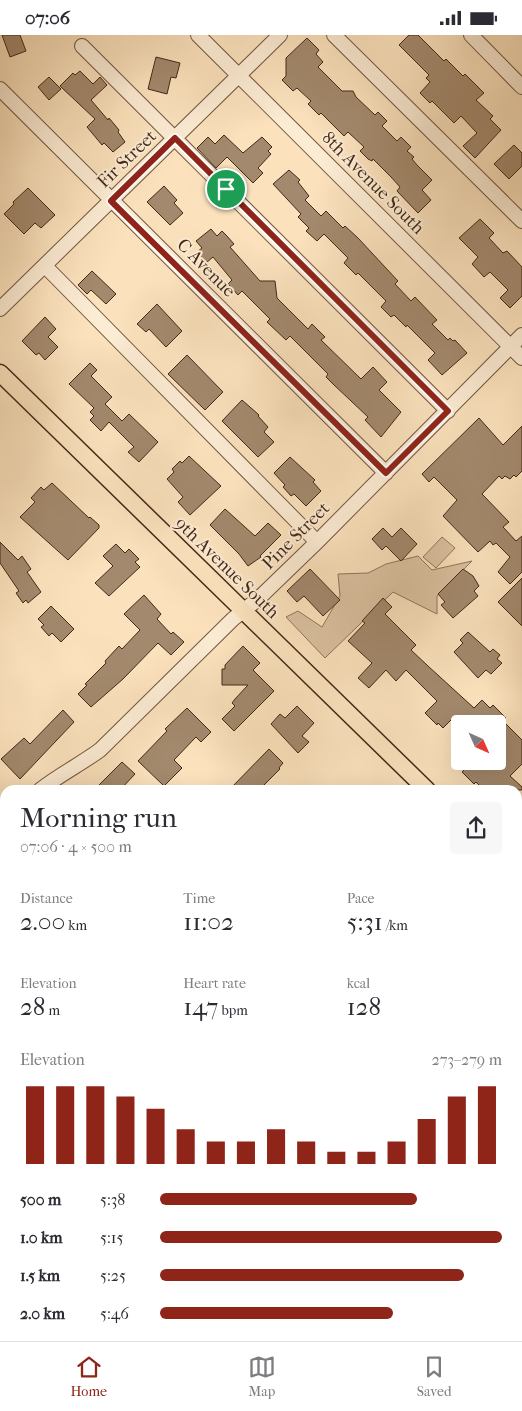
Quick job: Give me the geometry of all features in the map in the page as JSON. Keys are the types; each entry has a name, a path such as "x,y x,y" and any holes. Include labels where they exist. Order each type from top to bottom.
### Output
{"main road":[{"name":"9th Avenue South","path":"0,373 422,785"}],"street":[{"name":"8th Avenue South","path":"198,35 522,358"},
{"name":"Fir Street","path":"0,309 280,35"},
{"path":"334,35 522,221"},
{"path":"471,35 522,87"},
{"path":"82,46 448,411"},
{"name":"C Avenue","path":"0,89 386,473"},
{"path":"44,266 317,542"},
{"name":"Pine Street","path":"46,785 56,777 80,765 100,750 317,542 522,335"}],"shaded area":[{"path":"442,537 455,548 436,568 423,557"},
{"path":"418,556 432,570 472,561 437,596 437,614 393,592 325,658 286,617 298,611 322,627 340,596 338,574 368,573 386,564"}],"building":[{"path":"2,35 20,35 26,51 10,57"},
{"path":"409,35 418,35 444,61 446,59 463,76 465,74 484,93 476,100 493,116 490,119 501,130 475,158 463,146 477,133 461,116 454,123 432,101 430,103 420,93 430,82 426,78 429,75 399,45"},
{"path":"307,38 319,50 316,54 323,62 318,67 342,91 353,91 356,97 375,115 378,112 387,121 382,126 397,141 401,137 411,147 407,151 414,157 412,159 432,180 422,190 431,200 418,213 397,191 400,187 391,177 373,159 372,161 368,159 360,151 364,147 348,132 344,136 321,113 319,115 308,104 311,101 297,88 293,91 282,80 286,76 286,58"},
{"path":"156,57 180,63 176,78 171,77 167,94 148,89"},
{"path":"80,71 93,84 100,77 107,85 91,100 119,130 118,132 125,142 113,152 104,143 102,145 87,127 95,119 60,86 73,73 75,75"},
{"path":"49,77 61,89 49,100 38,87"},
{"path":"224,135 243,153 262,137 272,147 268,151 271,154 258,168 263,173 253,183 227,157 216,168 197,148 208,137 215,144"},
{"path":"514,145 522,153 522,166 509,179 494,164"},
{"path":"289,170 300,180 298,182 309,196 305,200 321,216 326,211 343,228 345,226 358,238 398,281 395,284 411,301 415,297 437,320 432,324 448,340 450,338 453,341 455,340 467,353 442,375 428,360 435,353 407,325 406,327 394,315 391,317 381,307 386,301 358,273 356,275 344,263 348,258 324,234 317,241 306,231 309,228 298,217 301,214 273,184"},
{"path":"164,186 177,200 174,203 183,213 170,225 147,202"},
{"path":"28,188 55,215 41,228 35,223 24,234 4,214 14,204 13,202"},
{"path":"480,219 494,233 489,238 503,253 507,251 522,267 522,296 510,308 500,298 508,290 490,272 484,277 472,264 478,257 459,238"},
{"path":"211,229 217,236 222,231 226,235 234,244 230,247 260,281 275,281 277,298 308,329 312,324 325,337 321,340 361,379 373,367 387,382 379,390 401,412 381,437 365,420 368,417 326,377 328,374 290,336 286,340 267,322 270,319 242,291 238,295 228,284 232,280 213,257 206,263 197,252 202,248 196,241"},
{"path":"92,271 116,294 106,304 91,290 87,294 78,285"},
{"path":"157,304 182,331 166,347 149,329 146,332 137,324"},
{"path":"45,317 56,329 48,337 58,347 45,360 39,353 36,355 22,341"},
{"path":"187,355 223,392 205,410 168,374"},
{"path":"90,363 97,370 91,376 112,397 105,404 122,421 129,414 158,442 139,462 128,452 134,447 109,422 101,431 90,420 94,416 90,412 94,408 69,384"},
{"path":"242,400 259,415 268,427 264,432 274,442 258,457 222,421"},
{"path":"479,418 503,445 522,426 522,471 516,477 514,475 510,479 505,476 502,479 499,476 482,494 509,522 503,527 516,541 522,536 522,572 510,584 498,572 510,557 496,543 493,545 490,541 478,552 443,516 457,500 434,477 429,482 422,474"},
{"path":"189,456 221,486 190,515 178,502 183,497 167,479 174,472 172,469"},
{"path":"290,457 315,480 313,482 321,491 306,506 294,494 291,496 283,487 285,485 274,473"},
{"path":"52,483 99,525 99,528 68,560 20,517 35,502 31,498 41,487 44,490"},
{"path":"225,509 255,536 268,523 281,535 261,557 248,566 239,554 210,525"},
{"path":"383,528 392,537 401,528 417,544 401,561 386,546 382,550 372,539"},
{"path":"0,542 18,560 22,556 31,569 27,572 41,592 28,603 26,600 23,603 16,593 19,591 0,563"},
{"path":"116,544 125,553 129,549 139,559 135,562 140,567 109,596 95,583 113,566 103,556"},
{"path":"310,569 340,600 323,616 304,596 297,602 287,591"},
{"path":"463,569 473,576 479,586 474,591 478,596 453,618 441,605 445,602 438,594"},
{"path":"522,578 522,626 498,602"},
{"path":"144,595 161,614 157,619 171,634 173,632 184,642 171,655 158,643 123,679 91,707 78,694 119,646 122,649 140,630 124,614"},
{"path":"383,598 392,607 385,614 416,645 411,650 474,708 482,700 490,708 493,705 503,715 451,715 451,720 443,728 438,723 437,725 425,713 437,701 406,670 396,681 386,670 369,688 358,678 372,663 348,641 365,623 362,621"},
{"path":"51,606 74,629 61,642 52,633 49,636 41,627 44,625 38,619"},
{"path":"468,632 490,652 493,649 500,655 497,659 502,663 491,674 486,670 478,678 454,652 463,643 460,640"},
{"path":"243,646 260,663 253,670 274,691 234,731 222,719 235,706 232,703 248,685 222,685 222,669 225,669 225,665"},
{"path":"297,706 314,723 302,736 309,742 298,753 271,724 280,714 285,718"},
{"path":"187,708 211,732 201,742 196,737 174,760 182,768 163,785 138,761 167,731 165,729"},
{"path":"63,710 74,722 20,779 1,759 24,738 30,744"},
{"path":"506,724 522,740 522,764 510,776 520,785 479,785 476,782 474,784 462,772 464,770 506,770"},
{"path":"269,749 283,763 280,769 264,785 234,785"},
{"path":"122,762 135,774 125,785 99,785"}],"route":[{"path":"175,138 226,189 448,411 386,473 111,201 175,138"}]}
